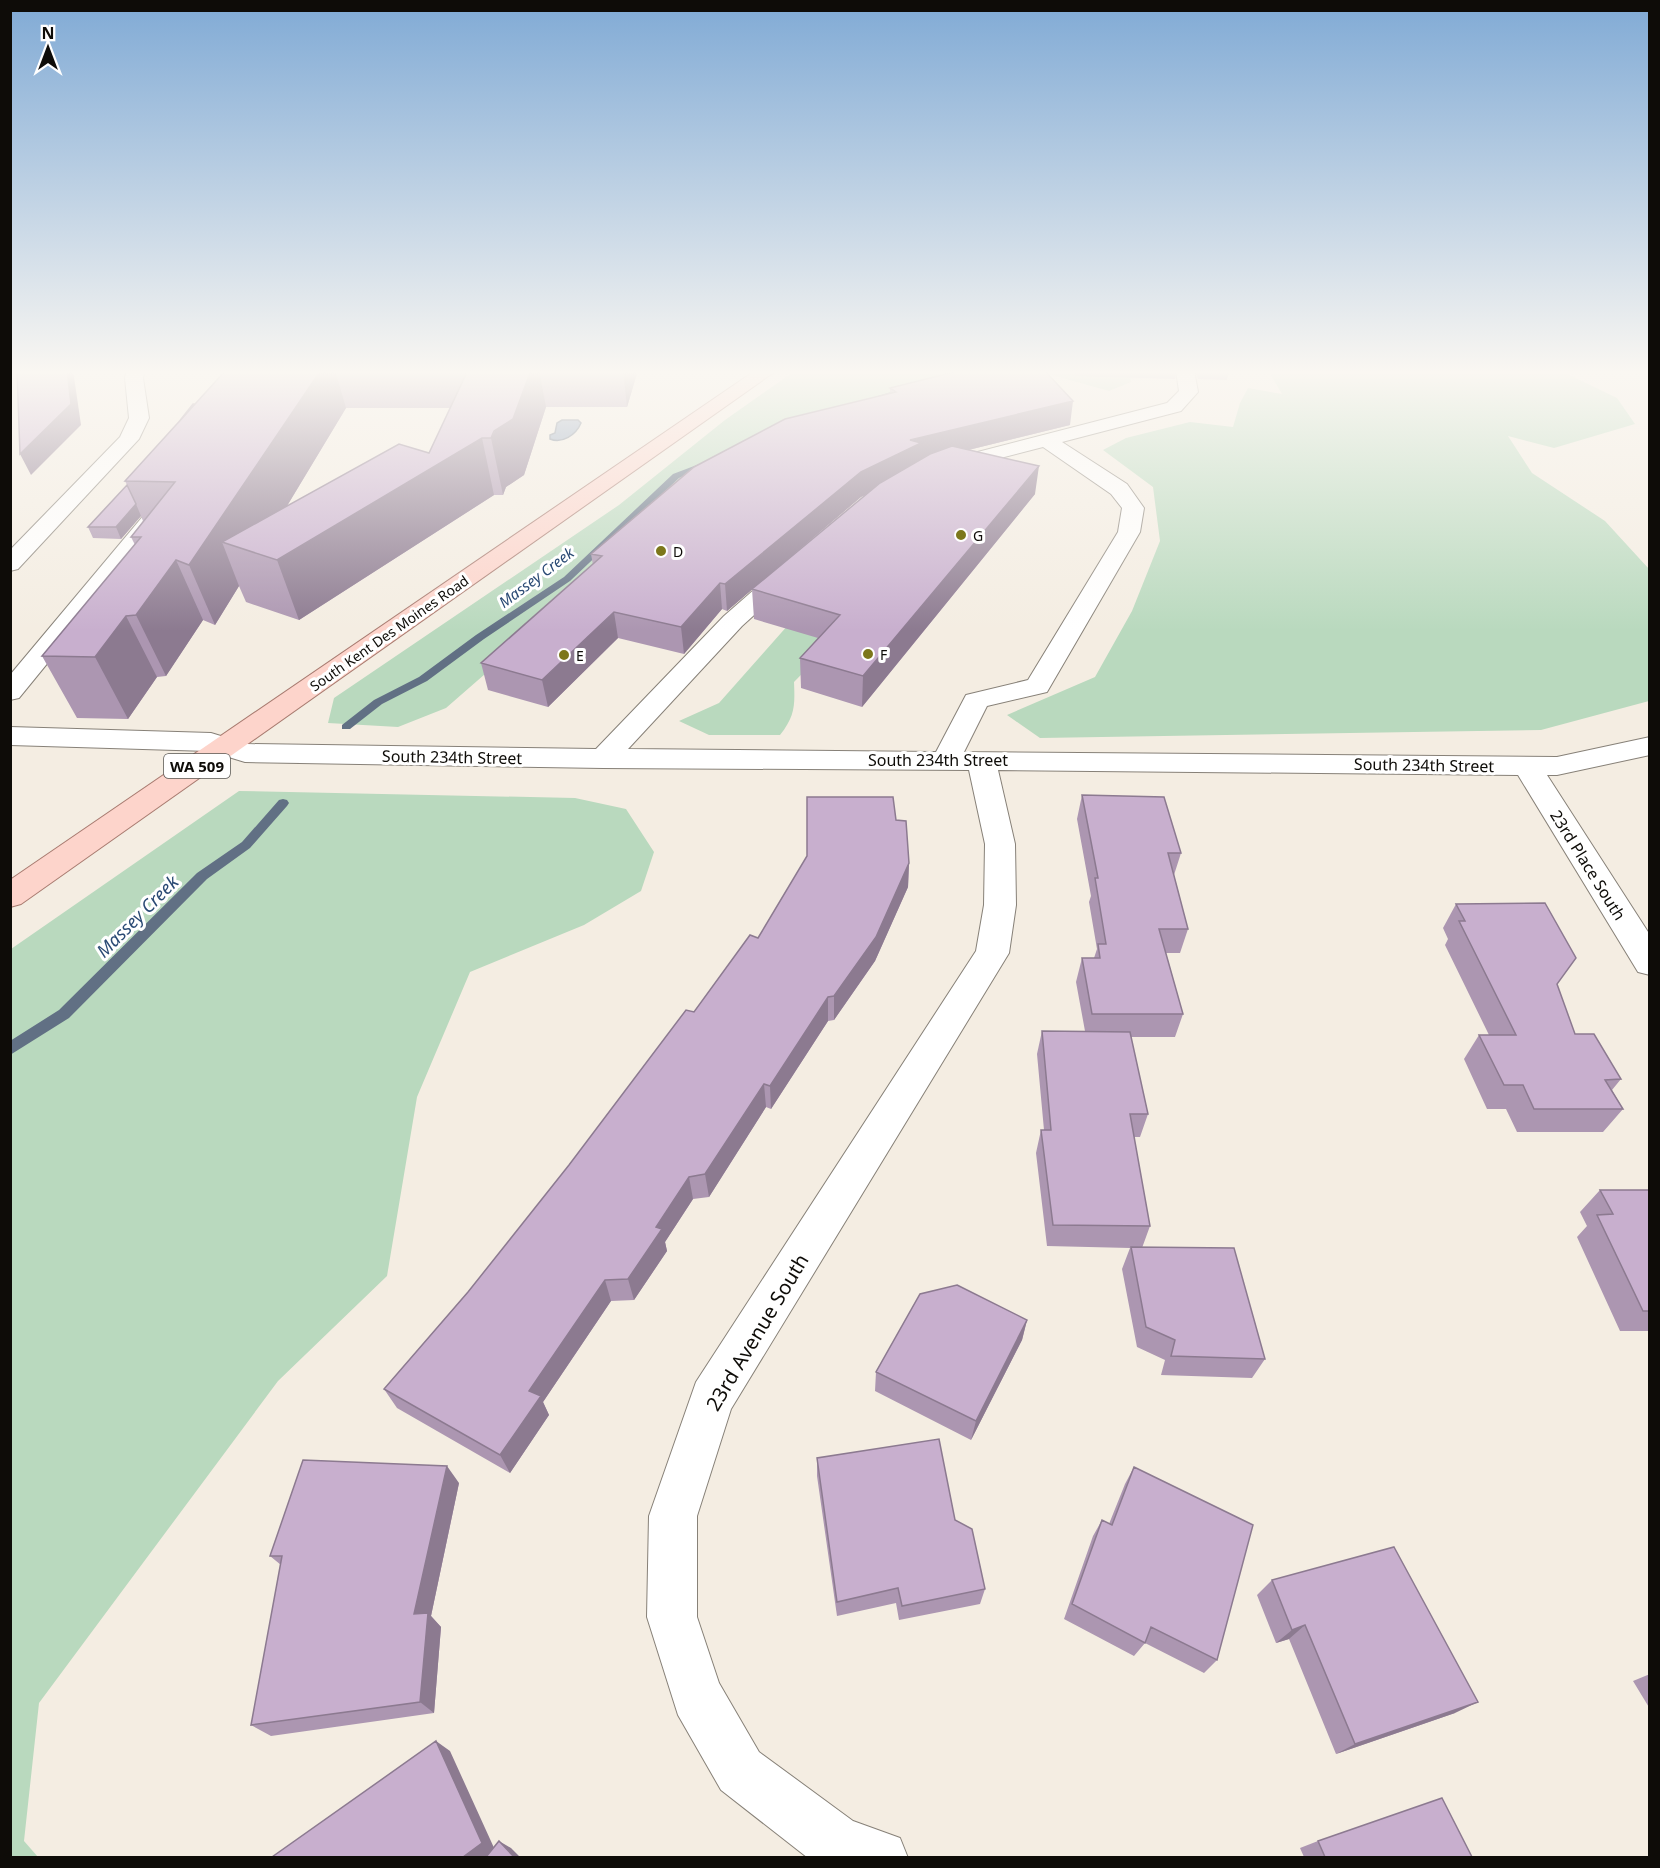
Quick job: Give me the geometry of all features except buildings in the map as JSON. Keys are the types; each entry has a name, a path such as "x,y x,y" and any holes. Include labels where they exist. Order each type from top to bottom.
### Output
{"main road":[{"name":"South Kent Des Moines Road","path":"10,896 642,457"}],"street":[{"path":"10,564 112,457"},
{"path":"931,472 975,457"},
{"path":"964,760 976,701 1038,686 1130,532 1133,508 1119,489 1071,457"},
{"path":"10,692 174,494"},
{"path":"603,759 733,621 807,556"},
{"name":"South 234th Street","path":"10,736 211,742 245,753 603,759 1527,766 1557,766 1650,746"},
{"name":"23rd Avenue South","path":"880,1857 838,1845 740,1772 697,1696 672,1617 673,1516 712,1398 992,953 1000,905 1000,844 993,807 964,760"},
{"name":"23rd Place South","path":"1527,766 1650,963"}],"green space":[{"path":"679,457 831,457 524,640 446,708 398,727 328,723 334,698 619,505"},
{"path":"1113,457 1522,457 1532,473 1605,521 1649,569 1649,701 1541,730 1040,738 1007,715 1095,677 1132,611 1160,541 1153,487"},
{"path":"877,597 794,682 793,710 789,722 780,735 709,735 679,721 719,703 804,607"},
{"path":"239,791 575,798 626,809 654,852 641,891 584,925 470,972 417,1097 387,1276 278,1381 39,1703 24,1841 38,1857 11,1857 11,949"}],"waterway":[{"name":"Massey Creek","path":"346,727 378,702 423,679 480,637 567,579 676,476 705,465"},
{"name":"Massey Creek","path":"10,1049 64,1014 202,876 246,845 283,803"}],"place":[{"name":"G","path":"961,535"},
{"name":"D","path":"661,551"},
{"name":"F","path":"868,654"},
{"name":"E","path":"564,655"}]}
